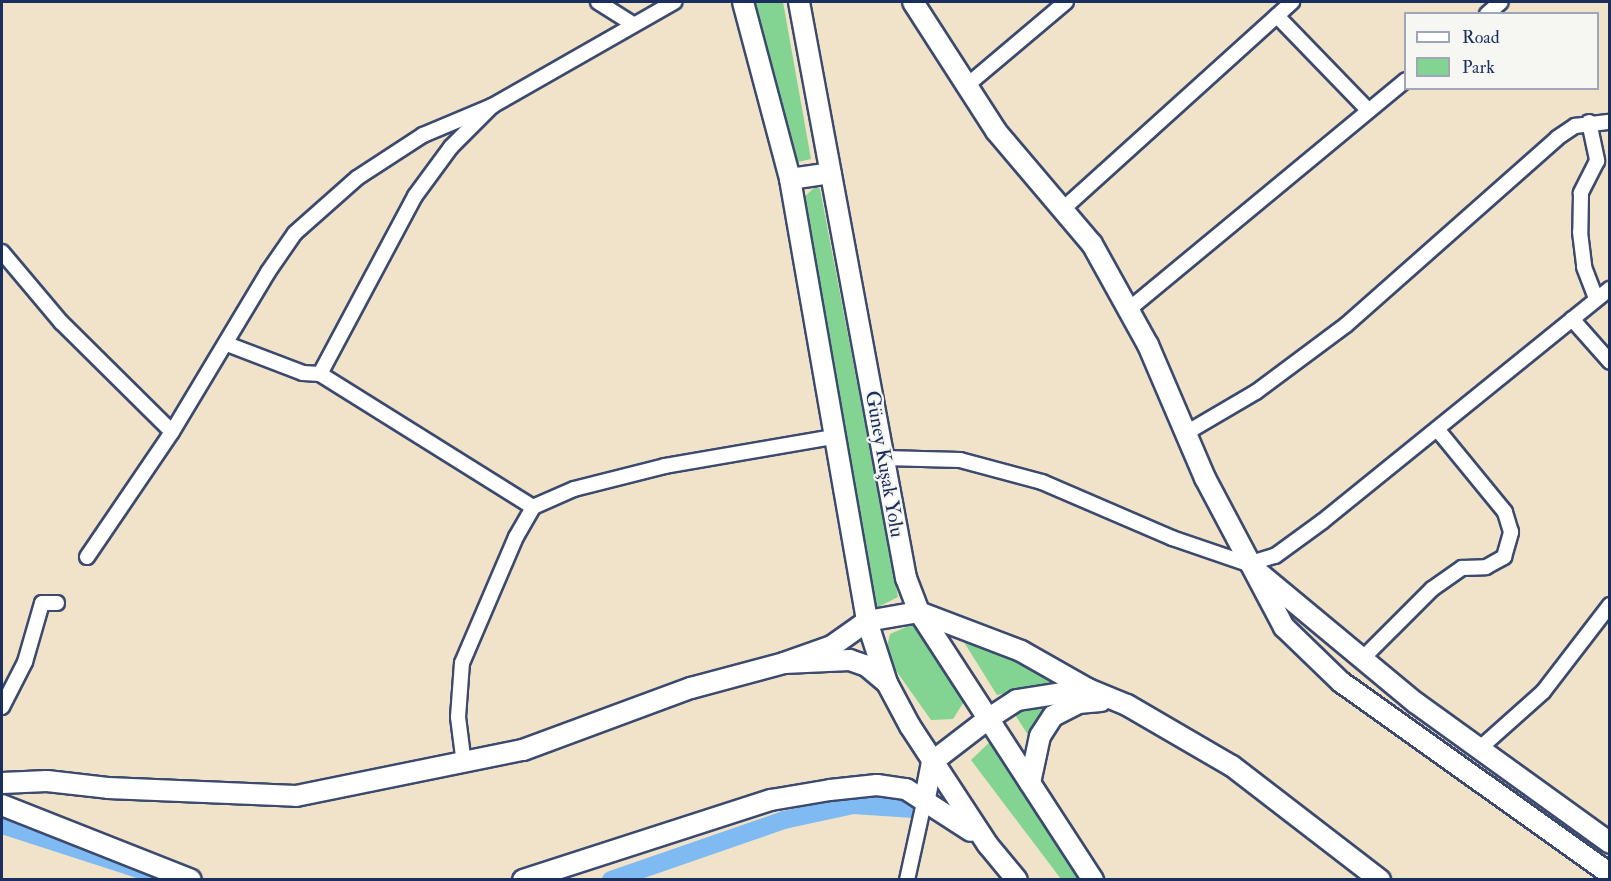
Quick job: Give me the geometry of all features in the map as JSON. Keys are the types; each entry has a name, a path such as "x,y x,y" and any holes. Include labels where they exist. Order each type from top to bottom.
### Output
{"main road":[{"path":"743,2 790,179 833,437 867,621 887,683 932,762 988,845 1017,879"},
{"name":"Güney Kuşak Yolu","path":"800,2 906,578 919,612 1093,879"},
{"path":"803,23 808,2"},
{"path":"913,2 965,87 996,131 1092,244 1128,310 1248,564 1284,627 1341,682 1610,874"},
{"path":"790,179 831,173"},
{"path":"1248,564 1479,749 1610,843"},
{"path":"2,783 47,781 108,788 296,796 464,764 523,750 692,688 784,663 832,646 867,621 919,612 1021,651 1088,689 1127,705 1232,766 1380,879"},
{"path":"784,663 850,660 867,666 887,683"},
{"path":"925,798 932,762 988,719 1017,700 1088,689"},
{"path":"1030,783 1040,736 1053,716 1078,703 1127,705"},
{"path":"523,879 771,800 877,785 906,789 925,798 988,845"},
{"path":"2,805 186,879"}],"street":[{"path":"598,2 633,24"},
{"path":"87,557 172,432 227,344 268,272 295,233 357,178 423,135 492,106 674,2"},
{"path":"965,87 1066,2"},
{"path":"1063,210 1292,2"},
{"path":"1489,12 1501,2"},
{"path":"1276,16 1368,110"},
{"path":"1128,310 1264,200 1404,82"},
{"path":"320,374 415,196 451,147 492,106"},
{"path":"1186,433 1256,392 1346,325 1557,138 1589,122 1610,122"},
{"path":"1589,122 1598,161 1581,193 1580,232 1584,267 1596,299"},
{"path":"2,252 61,322 172,432"},
{"path":"884,458 960,460 1042,482 1172,538 1248,564 1275,556 1610,289"},
{"path":"1572,319 1610,362"},
{"path":"227,344 303,373 320,374 533,507"},
{"path":"1363,658 1432,589 1462,568 1486,567 1504,557 1511,532 1505,512 1437,429"},
{"path":"464,764 458,717 462,663 516,537 533,507 574,489 665,466 833,437"},
{"path":"2,707 26,662 42,603 57,603"},
{"path":"1479,749 1543,692 1610,604"},
{"path":"907,879 925,798"}],"green space":[{"path":"748,2 783,2 811,159 798,162"},
{"path":"816,186 820,189 898,597 874,609 802,199"},
{"path":"911,625 920,626 967,697 953,719 931,720 885,655 890,634"},
{"path":"962,639 1021,658 1059,683 997,695"},
{"path":"1071,698 1030,738 1014,713 1022,709"},
{"path":"993,739 1092,879 1061,879 971,760"}],"waterway":[{"path":"611,880 784,820 853,805 914,809"},
{"path":"2,825 154,874"}]}
